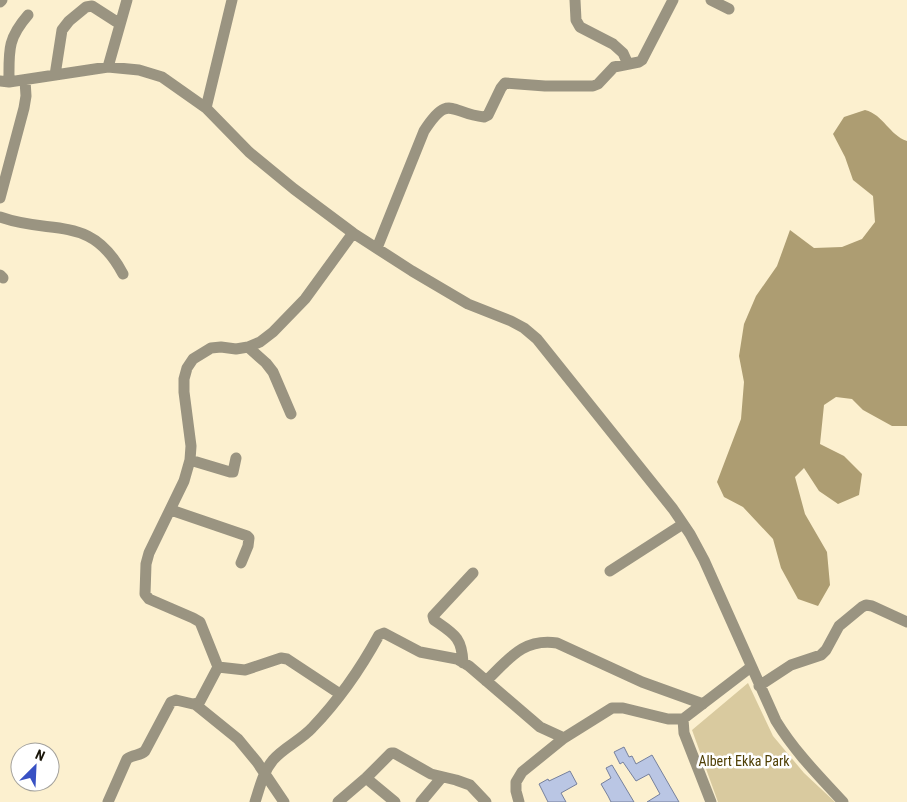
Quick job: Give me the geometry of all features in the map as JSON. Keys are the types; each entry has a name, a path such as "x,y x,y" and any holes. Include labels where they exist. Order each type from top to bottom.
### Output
{"street":[{"path":"108,67 127,0"},
{"path":"206,108 232,0"},
{"path":"575,0 576,20 580,26 613,44 623,53 628,64"},
{"path":"377,248 424,131 431,120 440,112 445,108 452,108 484,117 488,115 501,88 505,84 593,86 598,84 614,67 642,60 673,0"},
{"path":"711,0 729,8"},
{"path":"55,75 62,30 86,6 92,6 120,24"},
{"path":"28,15 20,24 12,40 4,82 108,67 150,72 162,77 206,108 249,152 294,189 353,232 468,304 511,321 524,328 537,339 637,463 683,524 704,560 776,721 790,743 843,802"},
{"path":"0,198 24,108 26,96 25,80"},
{"path":"0,217 67,229 89,236 104,246 118,263 123,274"},
{"path":"196,705 199,703 218,667 200,622 149,599 146,594 146,564 149,553 172,510 190,460 192,446 184,392 184,379 193,359 211,348 236,349 248,347 260,342 273,332 305,299 353,232"},
{"path":"248,347 266,363 272,372 291,414"},
{"path":"190,460 233,472 236,458"},
{"path":"172,510 248,536 248,546 241,563"},
{"path":"610,571 683,524"},
{"path":"464,663 459,640 434,620 433,616 473,573"},
{"path":"759,686 791,665 821,655 826,650 838,626 866,605 907,622"},
{"path":"255,802 264,774 274,759 299,741 312,728 368,656 379,635 384,633 420,652 457,659 464,663 540,727 564,738"},
{"path":"486,681 514,655 527,646 535,642 558,642 642,682 703,704"},
{"path":"218,667 245,670 281,658 340,694"},
{"path":"519,802 516,782 522,772 564,738 612,708 623,708 668,719 683,718 751,667"},
{"path":"108,802 127,759 131,756 142,754 145,751 172,702 176,700 196,705 225,727 238,740 284,802"},
{"path":"683,718 684,734 710,802"},
{"path":"338,802 391,753 430,774 470,785 486,802"},
{"path":"421,802 442,777"},
{"path":"366,778 394,802"}],"green space":[{"name":"Albert Ekka Park","path":"748,683 773,736 804,773 835,802 718,802 692,730"}],"shaded area":[{"path":"865,110 877,116 896,134 907,141 907,426 892,426 863,410 852,399 836,397 824,405 820,444 844,456 862,474 859,495 838,504 819,491 804,468 795,477 805,514 827,552 830,585 818,606 798,599 781,568 773,539 743,507 724,497 717,482 741,419 744,382 739,356 744,324 756,296 777,266 790,230 814,248 842,247 862,239 875,222 873,196 853,180 845,157 833,134 844,117"}],"building":[{"path":"624,747 629,757 632,756 636,764 652,755 679,802 647,802 660,794 649,774 636,781 623,762 620,764 614,752"},
{"path":"612,765 634,802 611,802 601,784 611,778 606,768"},
{"path":"570,771 577,784 561,793 566,802 548,802 539,784"}]}
